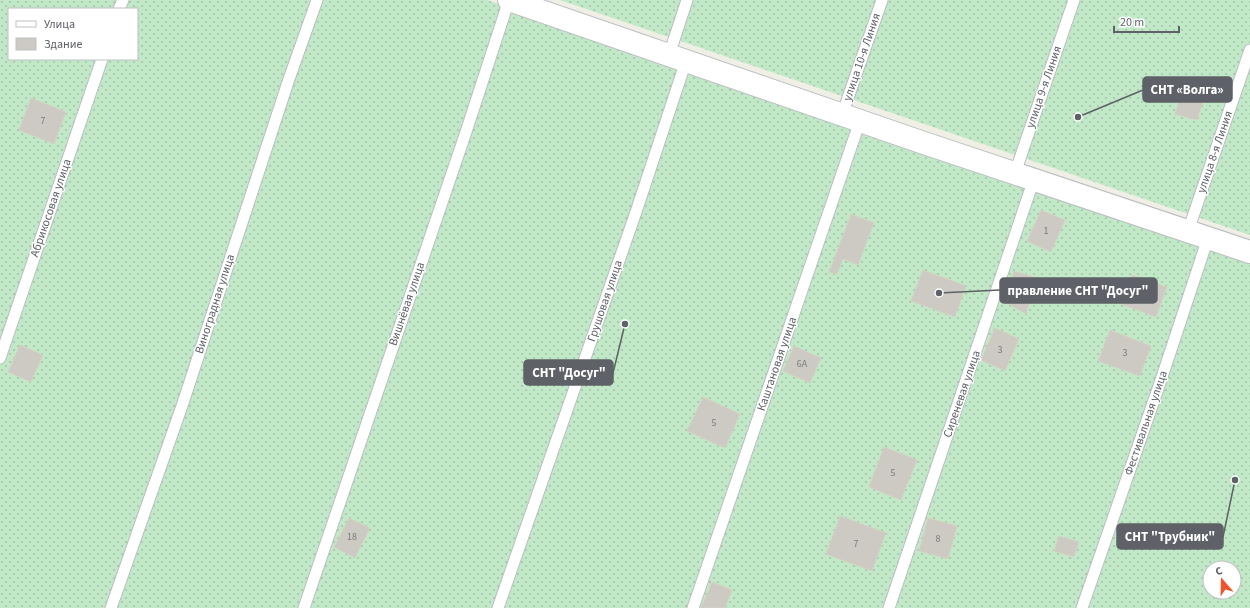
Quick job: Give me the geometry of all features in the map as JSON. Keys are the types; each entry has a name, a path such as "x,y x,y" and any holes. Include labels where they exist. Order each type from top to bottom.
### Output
{"street":[{"path":"509,0 851,118 1250,252"}],"lane":[{"name":"Виноградная улица","path":"111,608 183,403 317,0"},
{"name":"Вишнёвая улица","path":"304,608 466,132 509,0"},
{"name":"Грушовая улица","path":"498,608 636,212 678,58 687,0"},
{"name":"улица 10-я Линия","path":"851,118 882,0"},
{"name":"улица 9-я Линия","path":"1024,176 1074,0"},
{"name":"улица 8-я Линия","path":"1198,235 1250,50"},
{"name":"Абрикосовая улица","path":"0,358 102,60"},
{"name":"Каштановая улица","path":"693,608 851,118"},
{"name":"Сиреневая улица","path":"889,608 1024,176"},
{"name":"Фестивальная улица","path":"1082,608 1161,380 1198,235"}],"green space":[{"path":"0,0 487,0 1250,256 1250,608 0,608"},
{"path":"560,0 1250,0 1250,235"}],"building":[{"path":"1185,80 1208,87 1197,120 1175,114"},
{"path":"31,98 66,112 54,144 19,130"},
{"path":"1041,210 1065,220 1051,252 1027,241"},
{"path":"851,214 874,223 858,265 843,259 837,274 829,272"},
{"path":"923,270 966,286 955,317 911,301"},
{"path":"1014,271 1037,278 1026,314 1005,302"},
{"path":"1132,275 1167,287 1156,317 1121,304"},
{"path":"995,328 1019,339 1005,371 981,360"},
{"path":"1110,330 1151,346 1140,376 1098,361"},
{"path":"20,345 43,355 31,382 8,372"},
{"path":"794,346 821,358 810,383 783,371"},
{"path":"703,397 740,414 725,448 687,431"},
{"path":"884,447 917,460 901,500 869,487"},
{"path":"840,516 886,533 872,571 826,554"},
{"path":"349,518 370,528 355,558 334,547"},
{"path":"928,518 957,526 948,559 919,551"},
{"path":"1059,536 1079,542 1074,557 1054,551"},
{"path":"712,582 732,590 725,608 701,608"}],"place":[{"name":"СНТ «Волга»","path":"1078,117"},
{"name":"правление СНТ \"Досуг\"","path":"939,293"},
{"name":"СНТ \"Досуг\"","path":"625,324"},
{"name":"СНТ \"Трубник\"","path":"1235,480"}]}
